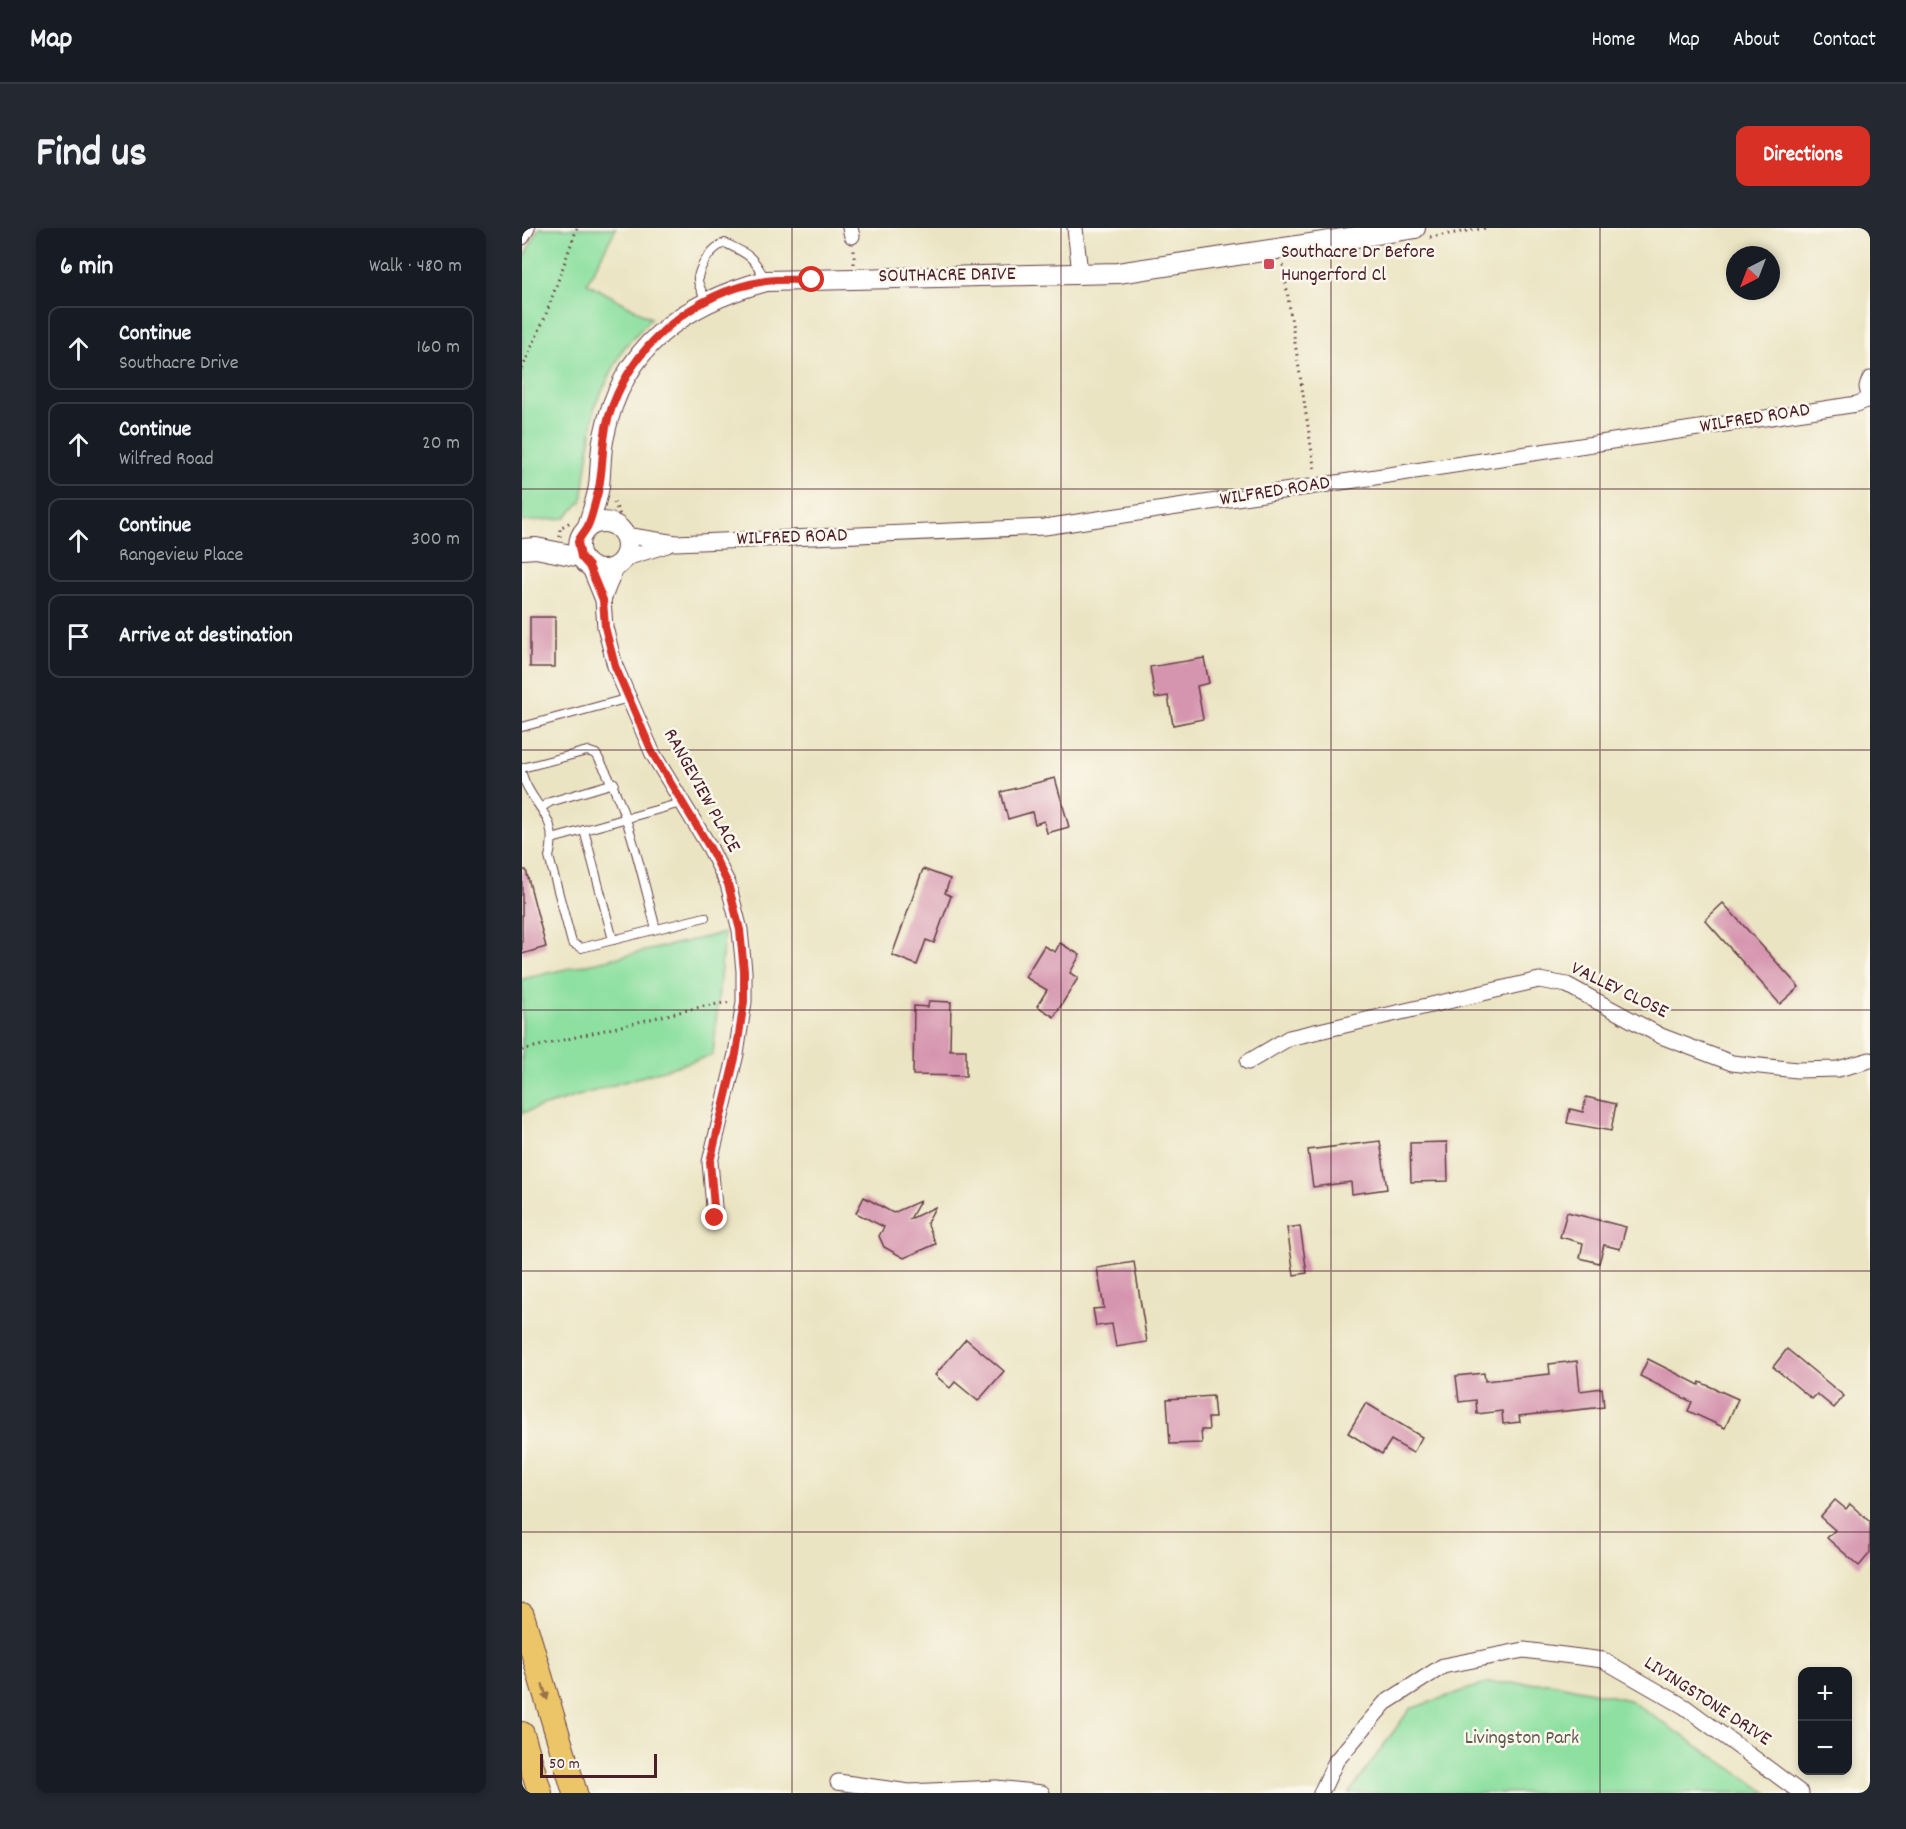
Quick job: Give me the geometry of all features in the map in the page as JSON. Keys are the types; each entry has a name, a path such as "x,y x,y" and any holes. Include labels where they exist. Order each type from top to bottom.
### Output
{"main road":[{"path":"522,1616 575,1793"},
{"path":"522,1734 540,1793"}],"street":[{"path":"522,237 527,228"},
{"path":"1075,228 1080,273"},
{"name":"SOUTHACRE DRIVE","path":"584,530 599,488 605,429 617,392 643,351 672,322 707,300 766,281 1118,273 1281,249 1421,233"},
{"name":"WILFRED ROAD","path":"529,549 584,530 602,521 620,530 676,543 1045,527 1857,404 1869,400 1867,387 1870,379"},
{"name":"SOUTHACRE DRIVE","path":"599,488 620,530"},
{"path":"584,530 578,550 585,561"},
{"path":"620,530 627,543 620,563"},
{"name":"WILFRED ROAD","path":"529,549 585,561 602,570 676,543"},
{"name":"RANGEVIEW PLACE","path":"585,561 603,600 609,646 629,698 653,754 710,848 728,884 740,930 744,1002 736,1054 710,1162 715,1218"},
{"name":"RANGEVIEW PLACE","path":"603,600 620,563"},
{"name":"VALLEY CLOSE","path":"1248,1062 1289,1038 1539,980 1567,985 1661,1036 1732,1063 1797,1070 1838,1069 1870,1060"},
{"name":"LIVINGSTONE DRIVE","path":"1321,1793 1336,1761 1385,1703 1443,1666 1524,1650 1603,1660 1685,1707 1801,1793"},
{"path":"838,1782 876,1790 909,1792 996,1788 1042,1793"}],"lane":[{"path":"707,300 699,285 698,277 712,250 718,245 725,243 749,254 755,259 766,281"},
{"path":"522,727 629,698"},
{"path":"522,768 592,751 614,783 627,819 656,929"},
{"path":"522,774 530,794 542,807 552,839 549,857 572,943 581,948 705,917"},
{"path":"542,807 550,802 614,783"},
{"path":"552,839 681,803"},
{"path":"584,830 613,940"}],"path":[{"path":"522,369 545,318 577,228"},
{"path":"1421,233 1486,228"},
{"path":"1281,249 1317,486"},
{"path":"522,1050 704,1006 744,1002"}],"green space":[{"path":"539,228 616,228 587,283 651,318 623,349 595,405 582,501 565,518 522,522 522,261"},
{"path":"724,933 713,1055 522,1113 522,979"},
{"name":"Livingston Park","path":"1486,1683 1550,1683 1629,1700 1768,1793 1349,1793 1410,1709"}],"building":[{"path":"530,617 555,617 555,667 530,667"},
{"path":"1204,658 1209,683 1197,686 1203,719 1173,725 1168,696 1155,698 1150,667"},
{"path":"1055,778 1069,827 1047,833 1044,821 1035,824 1032,812 1008,819 1001,792"},
{"path":"923,869 950,879 945,893 951,896 934,943 926,940 917,965 892,955"},
{"path":"522,870 526,870 546,947 522,954"},
{"path":"1723,903 1799,987 1780,1004 1705,920"},
{"path":"1060,943 1080,955 1070,973 1078,978 1054,1017 1037,1006 1047,990 1025,977 1044,946 1055,952"},
{"path":"929,1001 951,1002 950,1050 966,1050 966,1076 913,1075 914,1006 928,1007"},
{"path":"1586,1097 1616,1104 1611,1131 1567,1123 1570,1109 1583,1112"},
{"path":"1380,1141 1387,1189 1352,1194 1351,1182 1313,1187 1308,1150"},
{"path":"1447,1142 1448,1181 1411,1182 1410,1143"},
{"path":"864,1197 893,1213 920,1201 910,1219 935,1207 927,1223 936,1244 904,1258 884,1247 879,1236 884,1227 856,1213"},
{"path":"1567,1212 1626,1227 1620,1249 1604,1245 1599,1263 1580,1258 1583,1243 1560,1237"},
{"path":"1300,1226 1307,1273 1294,1275 1287,1228"},
{"path":"1134,1262 1147,1342 1116,1347 1112,1324 1096,1326 1093,1309 1104,1308 1097,1268"},
{"path":"966,1339 1004,1371 978,1401 955,1382 950,1388 935,1375"},
{"path":"1787,1349 1844,1396 1834,1408 1817,1394 1812,1399 1773,1367"},
{"path":"1648,1359 1699,1385 1700,1382 1738,1399 1725,1428 1688,1411 1692,1402 1640,1376"},
{"path":"1577,1361 1580,1391 1602,1388 1604,1407 1519,1416 1520,1422 1503,1424 1502,1411 1477,1414 1476,1400 1459,1402 1456,1376 1484,1373 1485,1381 1550,1374 1549,1364"},
{"path":"1213,1396 1215,1418 1208,1418 1209,1430 1201,1430 1202,1443 1170,1444 1167,1399"},
{"path":"1366,1403 1422,1437 1413,1453 1391,1440 1382,1454 1348,1433"},
{"path":"1835,1500 1846,1509 1850,1504 1870,1522 1870,1553 1859,1566 1827,1538 1835,1530 1820,1517"}],"place":[{"name":"Southacre Dr Before Hungerford Cl","path":"1269,264"}],"route":[{"path":"715,1218 710,1162 736,1054 744,1002 740,930 728,884 710,848 653,754 615,666 605,627 603,600 589,566 581,557 578,542 580,535 588,526 599,488 603,437 612,405 627,374 643,351 672,322 707,300 766,281 812,280"}]}
